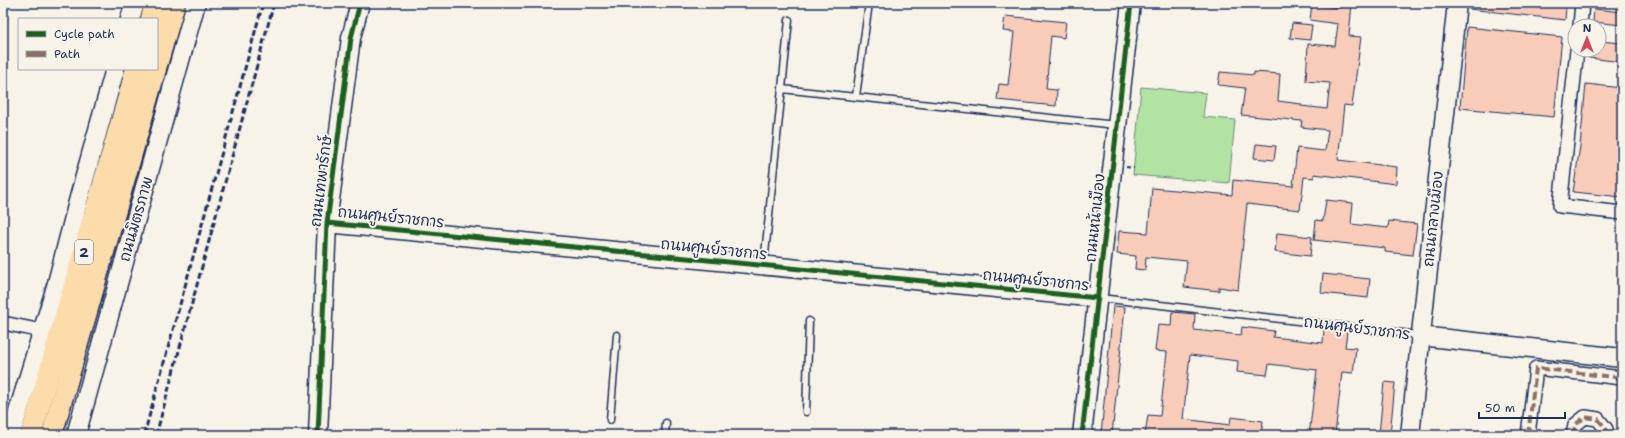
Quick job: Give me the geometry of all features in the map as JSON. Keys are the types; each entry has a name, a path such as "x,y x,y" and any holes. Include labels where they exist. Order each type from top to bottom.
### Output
{"main road":[{"path":"151,18 155,3"},
{"path":"158,62 175,3"},
{"name":"2","path":"31,435 136,70"},
{"name":"ถนนมิตรภาพ","path":"52,435 156,70"}],"street":[{"path":"128,18 130,3"},
{"path":"128,18 135,3"},
{"name":"ถนนมิตรภาพ","path":"76,435 196,3"},
{"name":"ถนนเทพารักษ์","path":"318,435 327,223 351,38 360,3"},
{"name":"ถนนหน้าเมือง","path":"1082,435 1131,3"},
{"name":"ถนนกลางเมือง","path":"1410,435 1457,3"},
{"path":"1581,18 1582,3"},
{"path":"1576,58 1560,206 1622,213"},
{"name":"2","path":"10,435 57,283 80,194 116,70"},
{"name":"ถนนศูนย์ราชการ","path":"327,223 1098,298"},
{"path":"3,322 42,331"},
{"name":"ถนนศูนย์ราชการ","path":"1420,336 1622,358"},
{"path":"1528,435 1536,368 1622,378"},
{"path":"1574,435 1575,425 1585,417 1598,419 1606,429 1606,435"}],"lane":[{"path":"856,96 869,3"},
{"path":"764,266 789,20"},
{"path":"782,89 1118,125"},
{"name":"ถนนศูนย์ราชการ","path":"1098,298 1420,336"},
{"path":"806,412 809,321"},
{"path":"610,420 617,335"},
{"path":"665,435 666,423"}],"green space":[{"path":"1141,87 1206,93 1203,117 1235,120 1229,183 1133,175"}],"building":[{"path":"1340,3 1352,3 1349,36 1361,37 1352,106 1344,105 1338,160 1397,167 1396,184 1314,174 1314,178 1304,177 1300,210 1247,204 1238,290 1219,287 1219,291 1184,287 1187,261 1146,257 1145,270 1135,269 1136,256 1117,254 1119,231 1148,233 1152,188 1232,195 1233,180 1293,186 1297,148 1325,151 1328,130 1301,127 1302,121 1241,115 1245,88 1218,85 1220,72 1254,75 1254,72 1280,74 1278,101 1301,104 1301,106 1327,109 1330,83 1306,81 1308,44 1335,46 1338,24 1310,20 1312,5 1340,8"},
{"path":"1469,3 1537,3 1566,6 1565,20 1469,9"},
{"path":"1594,9 1622,12 1622,25 1607,23 1607,18 1593,18"},
{"path":"1005,16 1066,22 1064,38 1051,36 1046,89 1057,90 1056,106 997,100 999,84 1008,85 1014,32 1003,31"},
{"path":"1292,23 1312,25 1310,40 1290,38"},
{"path":"1467,27 1562,37 1554,117 1460,108"},
{"path":"1607,42 1622,43 1622,62 1589,58 1607,58"},
{"path":"1586,84 1622,88 1622,197 1573,192 1580,146"},
{"path":"1256,144 1276,146 1274,160 1254,158"},
{"path":"1326,200 1353,203 1351,224 1388,228 1389,221 1417,224 1413,255 1385,252 1385,248 1314,240 1316,220 1323,221"},
{"path":"1277,233 1312,237 1310,256 1275,252"},
{"path":"1323,274 1370,279 1368,298 1321,293"},
{"path":"1113,306 1125,307 1112,435 1101,435"},
{"path":"1172,312 1195,314 1194,330 1241,335 1242,327 1274,331 1273,337 1323,343 1324,329 1347,332 1345,347 1356,348 1353,373 1342,372 1335,435 1309,435 1317,370 1269,364 1267,375 1237,372 1238,361 1190,355 1183,419 1230,425 1231,417 1263,421 1261,435 1145,435 1148,415 1160,416 1167,352 1155,351 1158,325 1171,326"},
{"path":"1384,382 1395,383 1390,435 1379,435"}],"railway":[{"path":"144,435 263,3"},
{"path":"156,435 274,3"}],"marked path":[{"path":"1528,435 1536,368 1622,378"},
{"path":"1573,435 1575,425 1585,417 1598,419 1606,429 1606,435"}],"cycle path":[{"path":"318,435 327,223 351,38 360,3"},
{"path":"1082,435 1131,3"},
{"path":"327,223 1098,298"}]}
